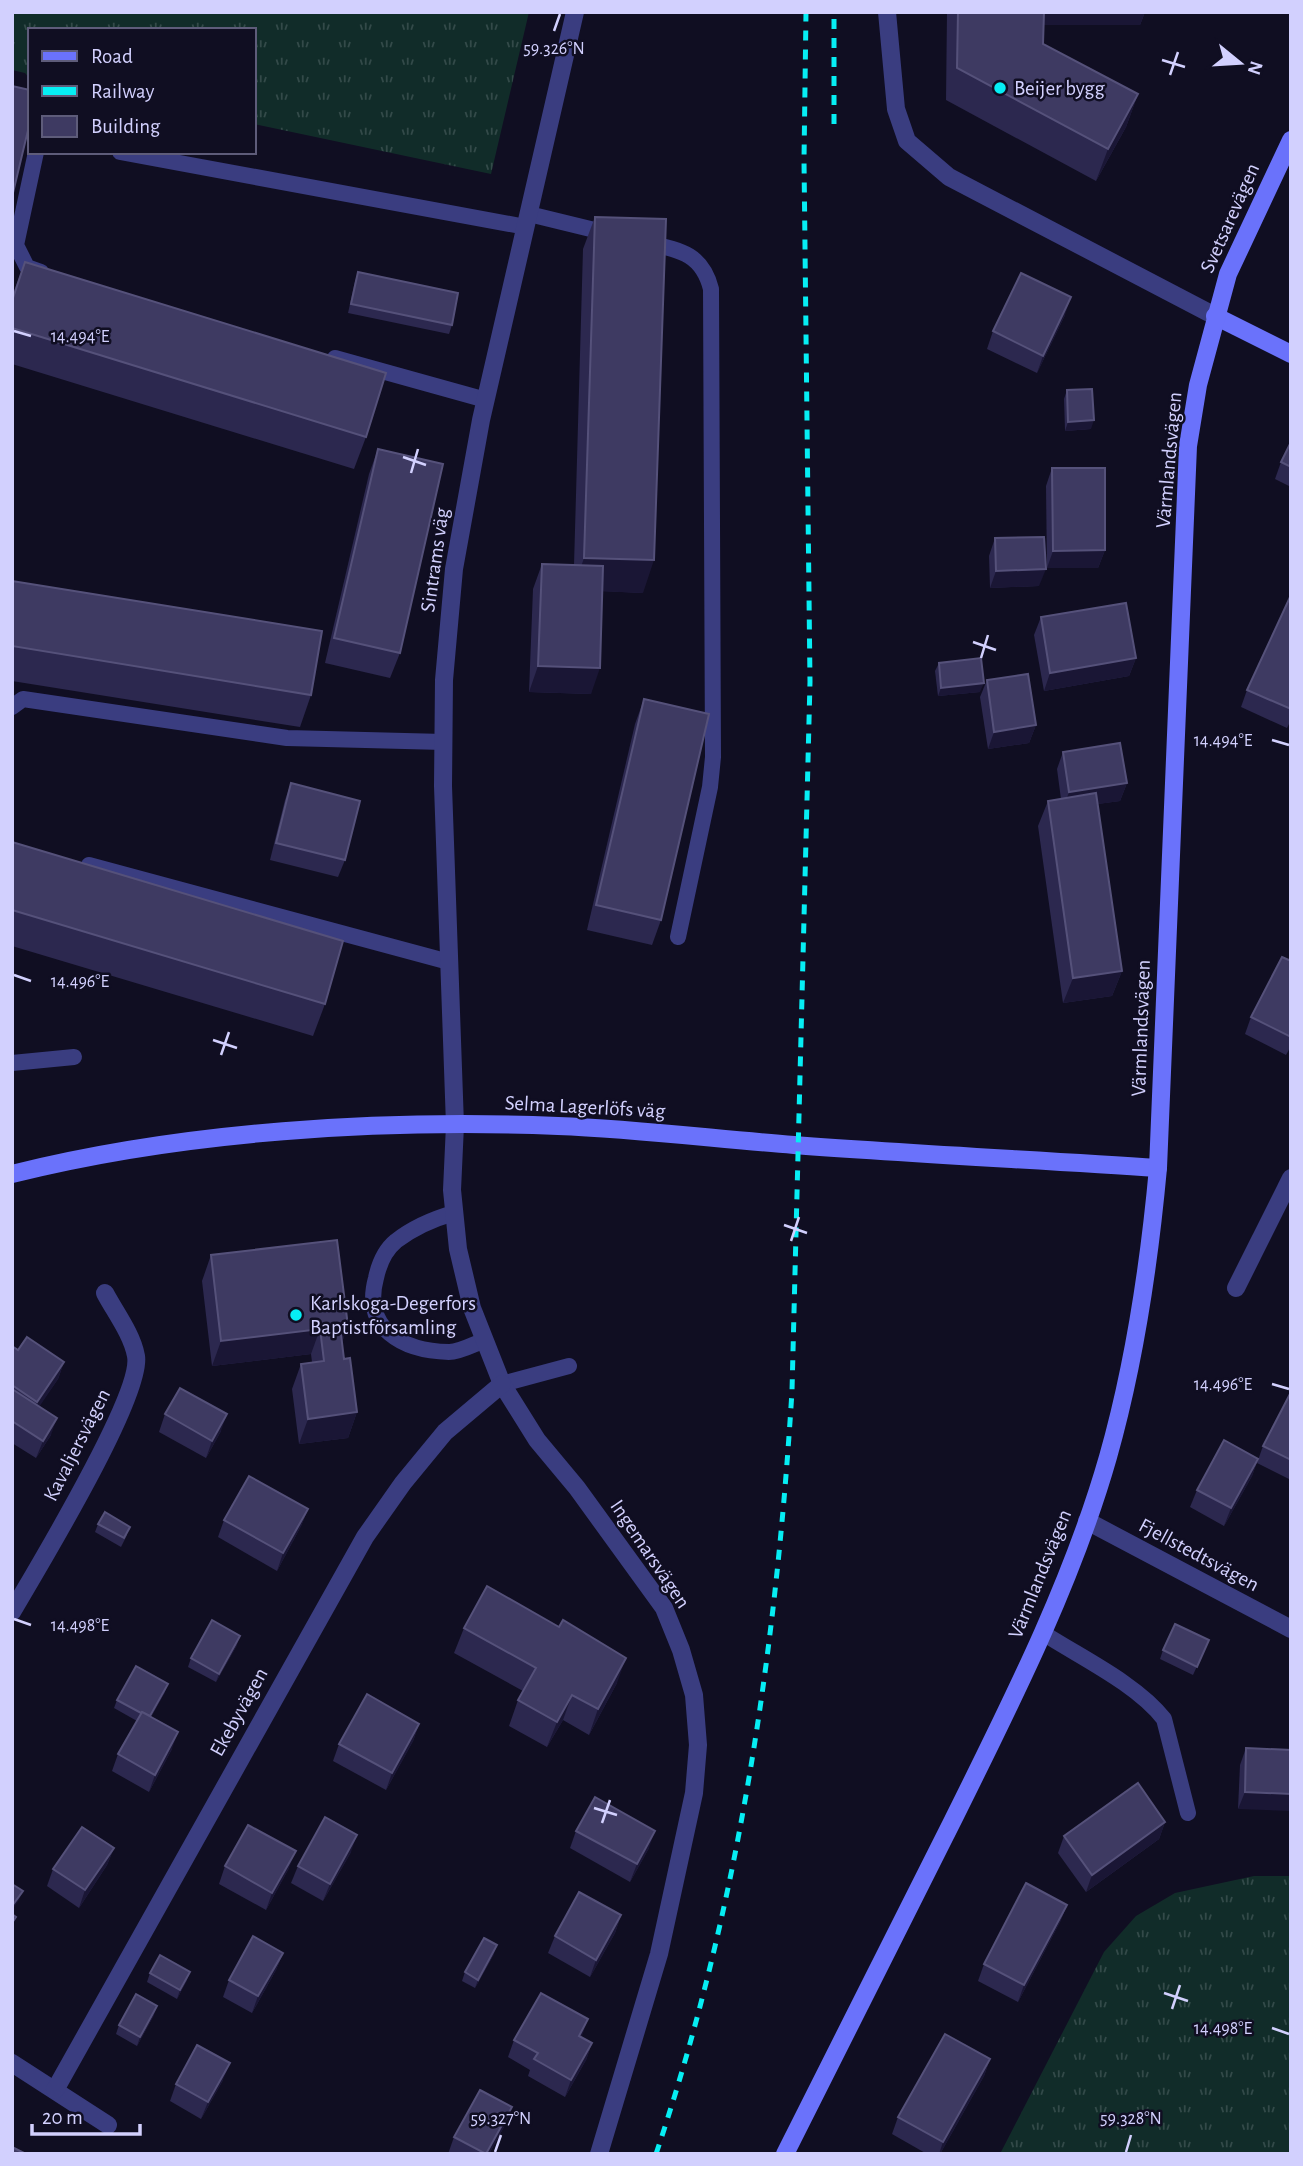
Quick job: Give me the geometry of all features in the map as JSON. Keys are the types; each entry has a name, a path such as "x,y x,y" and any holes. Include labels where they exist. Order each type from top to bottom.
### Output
{"street":[{"name":"Sintrams väg","path":"455,1125 443,742 444,680 454,569 486,400 575,12"},
{"path":"887,12 896,109 907,141 949,177 1291,354"},
{"name":"Svetsarevägen","path":"1215,316 1228,274 1291,140"},
{"name":"Värmlandsvägen","path":"785,2154 995,1735 1043,1633 1108,1459 1137,1337 1150,1257 1158,1168 1188,446 1198,384 1215,316"},
{"name":"Selma Lagerlöfs väg","path":"12,1174 137,1149 221,1139 374,1126 455,1125 559,1126 1158,1168"},
{"name":"Ingemarsvägen","path":"455,1125 452,1190 454,1213 467,1284 502,1384 537,1440 585,1499 664,1608 681,1650 694,1695 698,1745 694,1793 659,1954 599,2154"},
{"path":"1236,1288 1291,1178"},
{"name":"Kavaljersvägen","path":"12,1612 82,1489 133,1382 136,1357 132,1343 105,1293"},
{"name":"Ekebyvägen","path":"55,2090 365,1538 403,1483 445,1432 502,1384"},
{"name":"Fjellstedtsvägen","path":"1087,1521 1291,1629"},
{"path":"12,2063 108,2125"}],"lane":[{"path":"36,154 16,245 27,267 52,277"},
{"path":"132,154 629,238 677,250 703,267 711,289 713,758 710,787 678,937"},
{"path":"315,352 486,400"},
{"path":"12,707 23,699 286,738 443,742"},
{"path":"78,863 449,962"},
{"path":"12,1063 74,1057"},
{"path":"454,1213 427,1221 394,1242 380,1262 372,1292 373,1313 386,1331 408,1344 451,1352 485,1340"},
{"path":"502,1384 569,1366"},
{"path":"1043,1633 1139,1695 1157,1710 1168,1731 1188,1813"}],"green space":[{"path":"12,12 529,12 491,174 256,124 256,28 28,28 28,77 25,73 12,70"},
{"path":"1254,1876 1291,1876 1291,2154 1000,2154 1104,1952 1136,1916 1175,1893"}],"building":[{"path":"958,12 1044,12 1043,44 1138,94 1108,149 957,68"},
{"path":"12,86 28,90 28,130 12,197"},
{"path":"595,217 666,219 654,560 584,558"},
{"path":"25,262 386,373 366,437 12,328 12,301"},
{"path":"358,272 458,293 452,325 351,304"},
{"path":"1021,273 1071,297 1043,356 993,331"},
{"path":"1092,389 1094,420 1068,422 1067,390"},
{"path":"1291,442 1291,467 1281,462"},
{"path":"378,449 443,464 400,653 334,638"},
{"path":"1052,468 1105,468 1105,550 1053,551"},
{"path":"1044,537 1046,569 996,571 995,538"},
{"path":"542,564 603,566 600,668 538,666"},
{"path":"12,581 322,631 311,695 12,646"},
{"path":"1291,595 1291,709 1247,690"},
{"path":"1126,603 1136,658 1050,673 1041,617"},
{"path":"981,658 984,683 941,688 939,663"},
{"path":"1028,674 1036,725 994,732 987,680"},
{"path":"644,699 709,714 661,920 596,905"},
{"path":"1120,743 1127,783 1069,792 1063,752"},
{"path":"291,783 360,801 345,860 276,843"},
{"path":"1096,793 1122,971 1073,978 1048,801"},
{"path":"12,842 343,941 325,1004 12,910"},
{"path":"1282,957 1291,961 1291,1037 1251,1017"},
{"path":"337,1240 348,1326 340,1326 344,1359 350,1358 357,1412 308,1419 301,1364 324,1361 320,1329 221,1341 211,1255"},
{"path":"27,1337 64,1362 37,1402 12,1385 12,1346 18,1350"},
{"path":"180,1388 227,1414 212,1441 165,1414"},
{"path":"12,1389 57,1418 43,1441 12,1421"},
{"path":"1291,1392 1291,1460 1263,1446"},
{"path":"1224,1440 1258,1459 1231,1508 1197,1490"},
{"path":"249,1476 308,1509 283,1553 224,1520"},
{"path":"105,1512 130,1527 124,1538 98,1524"},
{"path":"487,1586 559,1627 563,1620 626,1658 598,1709 572,1695 557,1722 518,1700 536,1668 464,1628"},
{"path":"212,1620 240,1636 219,1674 191,1658"},
{"path":"1175,1624 1209,1640 1197,1667 1163,1650"},
{"path":"136,1666 168,1684 150,1716 117,1700"},
{"path":"367,1694 419,1724 392,1773 339,1744"},
{"path":"142,1712 178,1732 155,1775 118,1754"},
{"path":"1246,1748 1291,1750 1291,1794 1245,1792"},
{"path":"1138,1783 1165,1822 1092,1875 1064,1836"},
{"path":"595,1797 655,1831 637,1864 576,1831"},
{"path":"325,1817 357,1835 330,1884 298,1866"},
{"path":"248,1825 296,1851 272,1893 225,1866"},
{"path":"82,1827 114,1848 85,1890 53,1869"},
{"path":"1026,1883 1067,1905 1024,1985 984,1964"},
{"path":"12,1884 23,1891 12,1906"},
{"path":"579,1892 621,1915 596,1960 555,1936"},
{"path":"253,1936 283,1953 258,1996 229,1980"},
{"path":"484,1938 497,1945 478,1980 465,1972"},
{"path":"160,1955 190,1972 180,1990 150,1973"},
{"path":"541,1993 588,2019 579,2036 592,2043 571,2080 534,2059 538,2053 514,2040"},
{"path":"136,1994 157,2006 140,2037 119,2025"},
{"path":"945,2034 990,2059 943,2142 898,2117"},
{"path":"197,2045 230,2063 208,2102 176,2084"},
{"path":"480,2090 512,2107 486,2154 454,2137"},
{"path":"12,2147 26,2154 12,2154"}],"railway":[{"path":"656,2154 710,1967 749,1777 776,1585 792,1391 810,682 804,160 806,12"},
{"path":"834,12 834,124"}],"place":[{"name":"Beijer bygg","path":"1000,88"},
{"name":"Karlskoga-Degerfors Baptistförsamling","path":"296,1315"}]}
